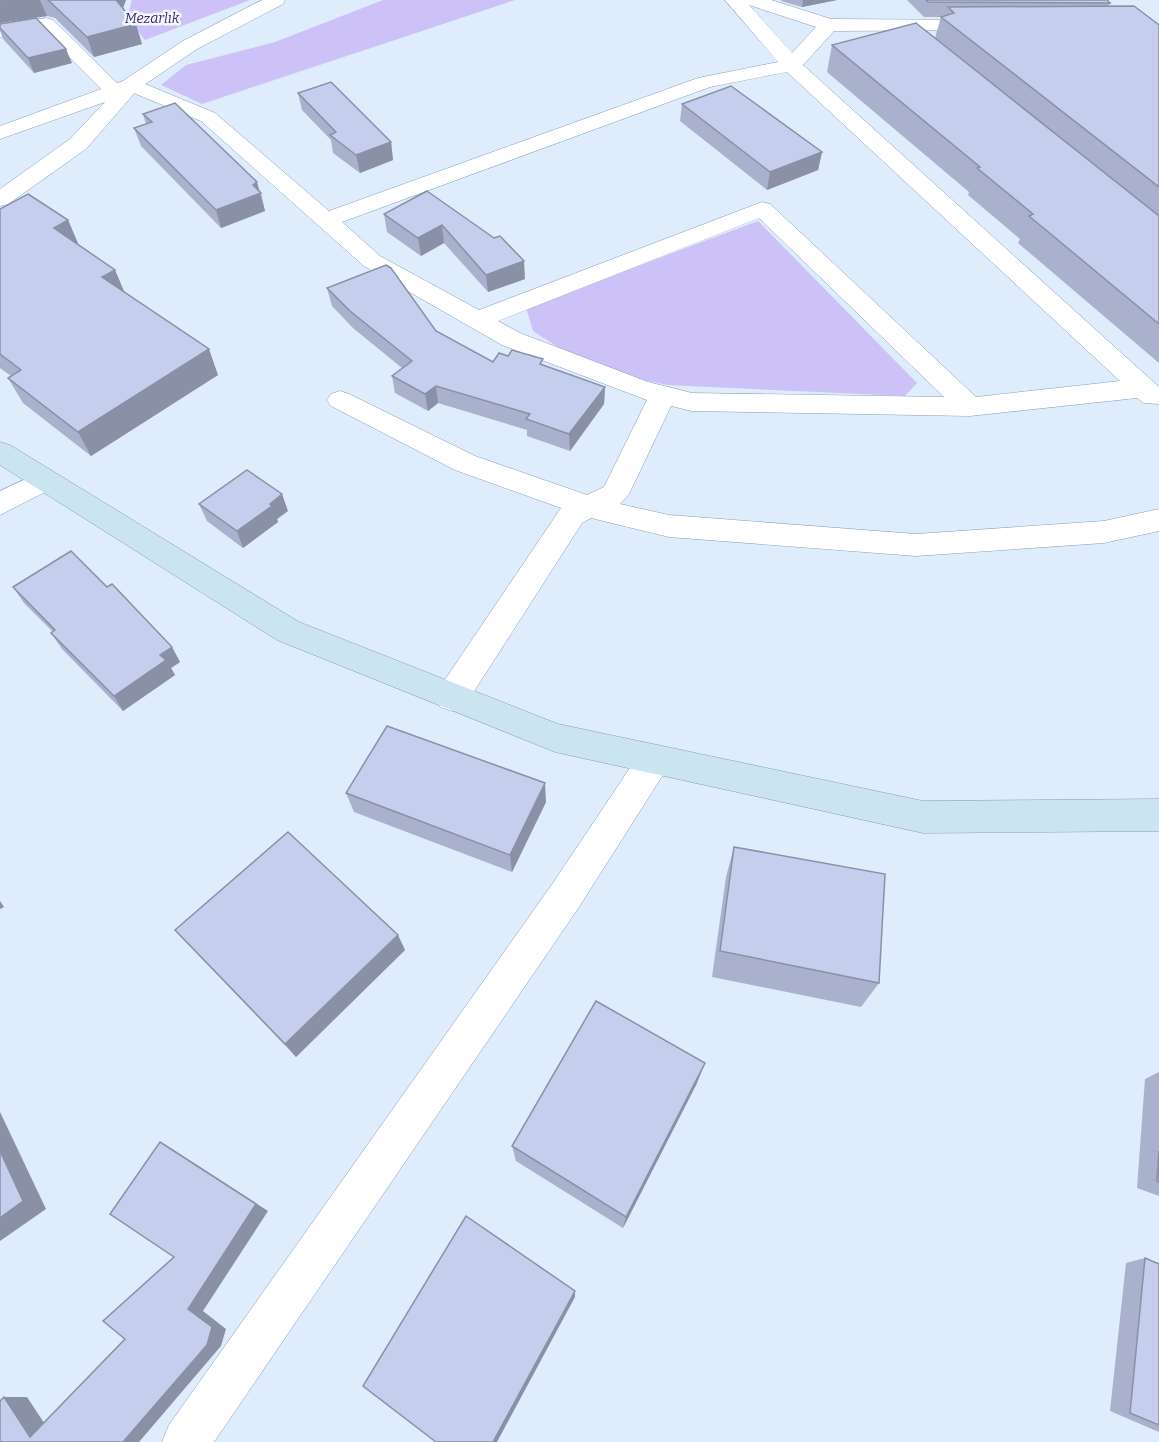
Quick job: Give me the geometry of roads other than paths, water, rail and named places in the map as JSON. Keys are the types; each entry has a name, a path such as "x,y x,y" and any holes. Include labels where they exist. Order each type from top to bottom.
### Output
{"main road":[{"path":"0,452 288,631 555,738 923,818 1159,814"}],"street":[{"path":"0,133 123,88 189,45 276,0"},
{"path":"735,0 792,65 1151,395"},
{"path":"752,0 829,25 1007,24"},
{"path":"0,31 46,24 123,88 208,117 372,261 512,339 641,389 692,402 970,407 1151,395"},
{"path":"326,220 705,82 792,65 829,25"},
{"path":"908,26 914,40 923,48"},
{"path":"0,199 78,144 123,88"},
{"path":"477,320 762,209 970,407"},
{"path":"452,697 572,515 615,494 663,395"},
{"path":"340,400 465,463 588,507 669,526 916,545 1104,532 1159,520"},
{"path":"0,504 45,480"},
{"path":"186,1442 566,895 654,760"}],"park label":[{"name":"Mezarlık","path":"152,18"}]}
